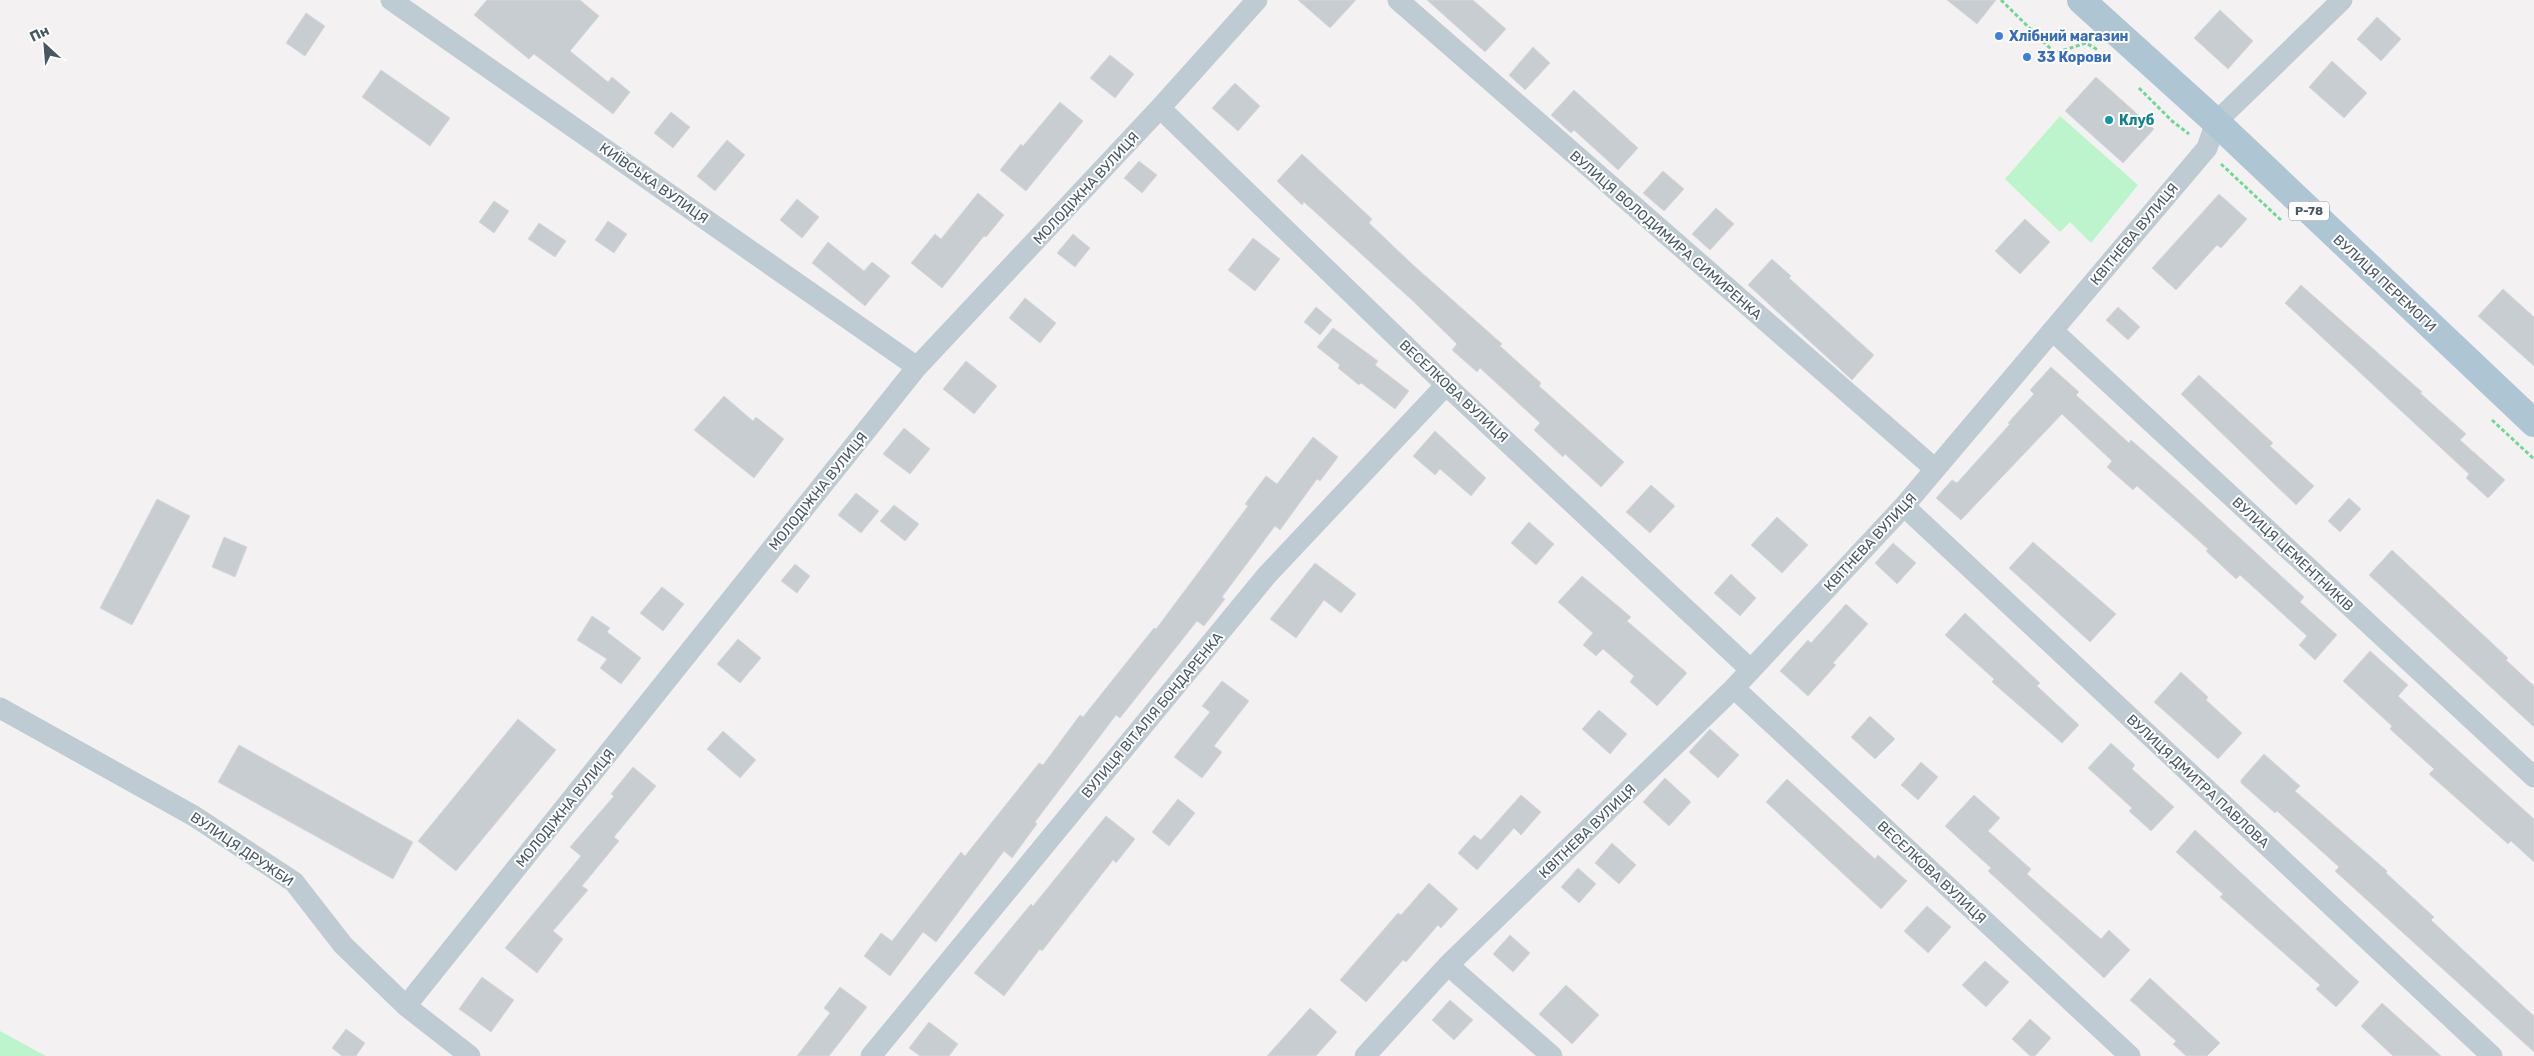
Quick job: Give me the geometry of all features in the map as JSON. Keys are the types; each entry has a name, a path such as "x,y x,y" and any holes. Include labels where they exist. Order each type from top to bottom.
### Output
{"main road":[{"name":"ВУЛИЦЯ ПЕРЕМОГИ","path":"2081,0 2216,122 2534,423"}],"street":[{"name":"КИЇВСЬКА ВУЛИЦЯ","path":"390,0 917,367"},
{"name":"МОЛОДІЖНА ВУЛИЦЯ","path":"406,1006 917,367 1160,108 1257,0"},
{"name":"ВУЛИЦЯ ВОЛОДИМИРА СИМИРЕНКА","path":"1398,0 1935,469"},
{"name":"КВІТНЕВА ВУЛИЦЯ","path":"1366,1056 1448,965 1752,670 1904,506 2207,148 2216,122 2342,0"},
{"name":"ВЕСЕЛКОВА ВУЛИЦЯ","path":"1160,108 1446,385 1752,670"},
{"name":"ВУЛИЦЯ ЦЕМЕНТНИКІВ","path":"2053,330 2534,777"},
{"name":"ВУЛИЦЯ ВІТАЛІЯ БОНДАРЕНКА","path":"870,1056 1267,575 1446,385"},
{"name":"ВУЛИЦЯ ДМИТРА ПАВЛОВА","path":"1904,506 2492,1056"},
{"name":"ВЕСЕЛКОВА ВУЛИЦЯ","path":"1734,688 2130,1056"},
{"name":"ВУЛИЦЯ ДРУЖБИ","path":"0,708 194,816 294,882 343,946 406,1006 470,1056"},
{"path":"1448,965 1552,1056"}],"path":[{"path":"2001,0 2055,53 2086,43 2104,52"},
{"path":"2138,87 2172,121 2207,148 2222,166 2287,225"},
{"path":"2487,415 2534,460"}],"green space":[{"path":"2060,116 2138,185 2091,243 2070,222 2060,232 2005,179"},
{"path":"0,1031 46,1056 0,1056"}],"building":[{"path":"487,0 580,0 599,16 570,51 608,82 612,77 630,92 613,114 534,54 529,59 474,15"},
{"path":"1298,0 1356,0 1330,28"},
{"path":"1427,0 1473,0 1506,29 1485,52"},
{"path":"1947,0 1996,0 1977,24"},
{"path":"2220,10 2253,41 2228,69 2194,38"},
{"path":"306,13 325,26 305,56 286,43"},
{"path":"2377,17 2401,39 2381,61 2357,39"},
{"path":"1533,47 1550,63 1525,90 1509,75"},
{"path":"1110,55 1134,74 1115,98 1090,78"},
{"path":"2332,61 2367,93 2344,118 2309,87"},
{"path":"381,70 450,118 430,146 362,97"},
{"name":"Клуб","path":"2096,77 2154,129 2123,163 2065,111"},
{"path":"1235,83 1260,106 1238,131 1212,108"},
{"path":"1574,90 1638,148 1618,170 1574,130 1571,133 1551,115"},
{"path":"1060,102 1083,121 1026,191 1000,170"},
{"path":"671,112 690,127 673,148 654,133"},
{"path":"727,140 745,155 715,191 697,176"},
{"path":"1302,154 1372,219 1369,223 1412,264 1502,344 1500,346 1541,383 1539,386 1624,462 1601,487 1565,454 1563,457 1534,430 1540,423 1480,368 1477,372 1452,350 1457,344 1414,302 1304,202 1302,205 1277,181"},
{"path":"1139,161 1157,175 1142,193 1124,178"},
{"path":"1663,171 1684,189 1664,211 1643,193"},
{"path":"978,193 1004,215 986,237 984,236 942,288 911,263 935,234 941,239"},
{"path":"2219,194 2247,219 2221,248 2217,245 2176,290 2152,268"},
{"path":"797,199 819,217 802,238 780,220"},
{"path":"494,201 509,211 494,233 479,222"},
{"path":"1716,208 1734,224 1710,250 1692,234"},
{"path":"2025,219 2050,242 2020,274 1995,251"},
{"path":"608,221 627,234 614,253 595,240"},
{"path":"539,223 566,241 555,257 528,239"},
{"path":"1073,234 1090,248 1075,267 1057,253"},
{"path":"1253,238 1280,259 1255,291 1228,270"},
{"path":"828,242 864,271 872,262 890,276 865,306 812,263"},
{"path":"1772,259 1791,276 1789,278 1874,355 1852,380 1748,285"},
{"path":"2301,285 2422,392 2420,393 2466,434 2460,440 2505,480 2488,498 2466,478 2469,474 2285,303"},
{"path":"2503,289 2534,317 2534,366 2478,316"},
{"path":"1025,298 1056,323 1040,343 1009,318"},
{"path":"1316,307 1332,320 1320,335 1304,322"},
{"path":"2118,307 2140,327 2128,340 2106,320"},
{"path":"1333,328 1378,361 1375,365 1409,391 1395,409 1361,383 1359,385 1338,368 1340,365 1317,347"},
{"path":"966,361 997,386 974,414 943,389"},
{"path":"2051,367 2079,392 2076,395 2129,443 2131,440 2179,482 2304,597 2300,602 2337,635 2315,660 2299,645 2307,636 2240,575 2236,579 2206,551 2208,549 2137,486 2133,490 2107,467 2112,461 2062,414 1961,520 1936,498 1952,480 1957,483 2010,424 2008,423 2034,394 2030,390"},
{"path":"2199,375 2273,443 2270,446 2314,486 2296,505 2181,394"},
{"path":"724,396 753,421 756,417 784,439 754,478 694,430"},
{"path":"904,428 930,449 910,474 883,454"},
{"path":"1435,431 1486,478 1471,496 1440,469 1435,475 1413,456"},
{"path":"1313,437 1338,457 1320,481 1317,479 1280,530 1275,526 1222,597 1225,599 1204,626 1197,621 1120,718 1116,715 1035,822 1037,824 1012,858 1004,851 936,942 923,932 890,976 864,956 881,933 892,941 961,852 965,856 1039,763 1043,765 1080,715 1083,717 1154,628 1156,629 1248,506 1245,504 1266,476 1277,484"},
{"path":"1651,485 1675,506 1650,533 1626,512"},
{"path":"856,493 879,511 861,533 838,515"},
{"path":"2349,498 2361,509 2340,532 2328,521"},
{"path":"157,499 190,516 132,625 100,608"},
{"path":"894,505 919,524 905,541 880,521"},
{"path":"1777,517 1808,545 1782,573 1751,545"},
{"path":"1529,522 1554,544 1536,565 1511,543"},
{"path":"224,537 247,547 235,577 212,567"},
{"path":"2033,542 2116,614 2090,642 2009,568"},
{"path":"1893,543 1916,563 1897,584 1875,563"},
{"path":"2392,550 2508,658 2506,660 2534,686 2534,727 2369,575"},
{"path":"1315,563 1356,594 1341,613 1324,600 1296,638 1270,619"},
{"path":"795,564 810,576 797,593 781,581"},
{"path":"1731,574 1756,598 1740,616 1714,593"},
{"path":"1582,576 1631,617 1627,621 1687,673 1657,706 1630,682 1634,676 1603,649 1596,656 1583,645 1593,633 1558,602"},
{"path":"662,587 684,604 663,631 640,613"},
{"path":"1846,604 1868,624 1833,663 1836,665 1808,696 1780,671 1808,640 1811,643"},
{"path":"1965,613 2040,683 2037,686 2079,725 2062,743 1992,682 1994,679 1945,635"},
{"path":"592,616 610,628 607,632 641,658 621,684 600,668 607,659 577,640"},
{"path":"738,639 761,658 740,683 717,664"},
{"path":"2370,651 2408,685 2398,696 2534,819 2534,862 2511,841 2508,844 2429,774 2434,769 2390,729 2392,726 2343,681"},
{"path":"2181,672 2208,697 2206,700 2242,733 2218,759 2154,702"},
{"path":"1222,681 1249,701 1214,746 1222,752 1202,778 1174,757 1210,712 1202,706"},
{"path":"1599,710 1627,734 1610,754 1582,729"},
{"path":"1870,716 1895,739 1875,759 1851,737"},
{"path":"518,719 556,750 456,871 418,841"},
{"path":"1710,729 1739,755 1718,778 1689,752"},
{"path":"723,731 756,760 740,778 707,749"},
{"path":"2111,743 2135,765 2132,769 2174,807 2151,831 2129,811 2132,808 2088,768"},
{"path":"239,745 413,842 393,879 218,782"},
{"path":"2264,754 2300,786 2295,791 2387,871 2386,873 2434,917 2431,920 2534,1016 2534,1052 2335,871 2339,867 2277,811 2275,813 2241,783 2241,780"},
{"path":"1921,762 1938,777 1918,800 1901,785"},
{"path":"633,767 656,786 614,837 619,841 582,886 588,890 553,931 563,939 537,973 505,948 581,856 570,847 614,796 611,794"},
{"path":"1665,778 1691,802 1669,826 1643,802"},
{"path":"1787,779 1875,859 1878,855 1907,881 1881,909 1766,802"},
{"path":"1521,795 1541,812 1521,835 1514,828 1477,870 1458,853 1474,835 1481,840"},
{"path":"1974,795 2000,818 1988,831 2031,869 2027,874 2101,939 2109,930 2130,950 2104,978 1988,871 1991,868 1945,826"},
{"path":"1178,799 1195,813 1169,846 1152,832"},
{"path":"1106,816 1135,839 1116,863 1113,860 1042,951 1040,949 1004,996 974,973 1031,904 1033,906"},
{"path":"2195,830 2359,982 2336,1007 2316,989 2320,985 2220,897 2223,894 2176,852"},
{"path":"1612,843 1636,865 1619,884 1595,863"},
{"path":"1578,868 1596,884 1579,903 1561,887"},
{"path":"1429,883 1458,909 1441,928 1438,925 1406,962 1403,960 1366,1002 1340,980 1398,913 1401,915"},
{"path":"1927,906 1951,927 1928,953 1904,931"},
{"path":"1510,935 1530,953 1513,972 1493,954"},
{"path":"1985,961 2009,982 1986,1007 1962,985"},
{"path":"482,977 514,1000 491,1032 459,1009"},
{"path":"2150,978 2220,1043 2207,1056 2186,1056 2173,1044 2176,1041 2130,1000"},
{"path":"1566,985 1599,1015 1572,1044 1539,1014"},
{"path":"840,987 867,1007 829,1056 797,1056 830,1013 824,1008"},
{"path":"1450,1000 1473,1020 1454,1040 1432,1020"},
{"path":"2382,1003 2441,1056 2393,1056 2361,1026"},
{"path":"1310,1008 1337,1032 1316,1056 1267,1056"},
{"path":"2030,1019 2051,1038 2035,1056 2030,1056 2012,1039"},
{"path":"929,1022 958,1044 949,1056 920,1056 909,1048"},
{"path":"346,1029 365,1043 356,1056 342,1056 332,1048"}],"place":[{"name":"Хлібний магазин","path":"1999,36"},
{"name":"33 Корови","path":"2027,57"},
{"name":"Клуб","path":"2109,120"}]}
